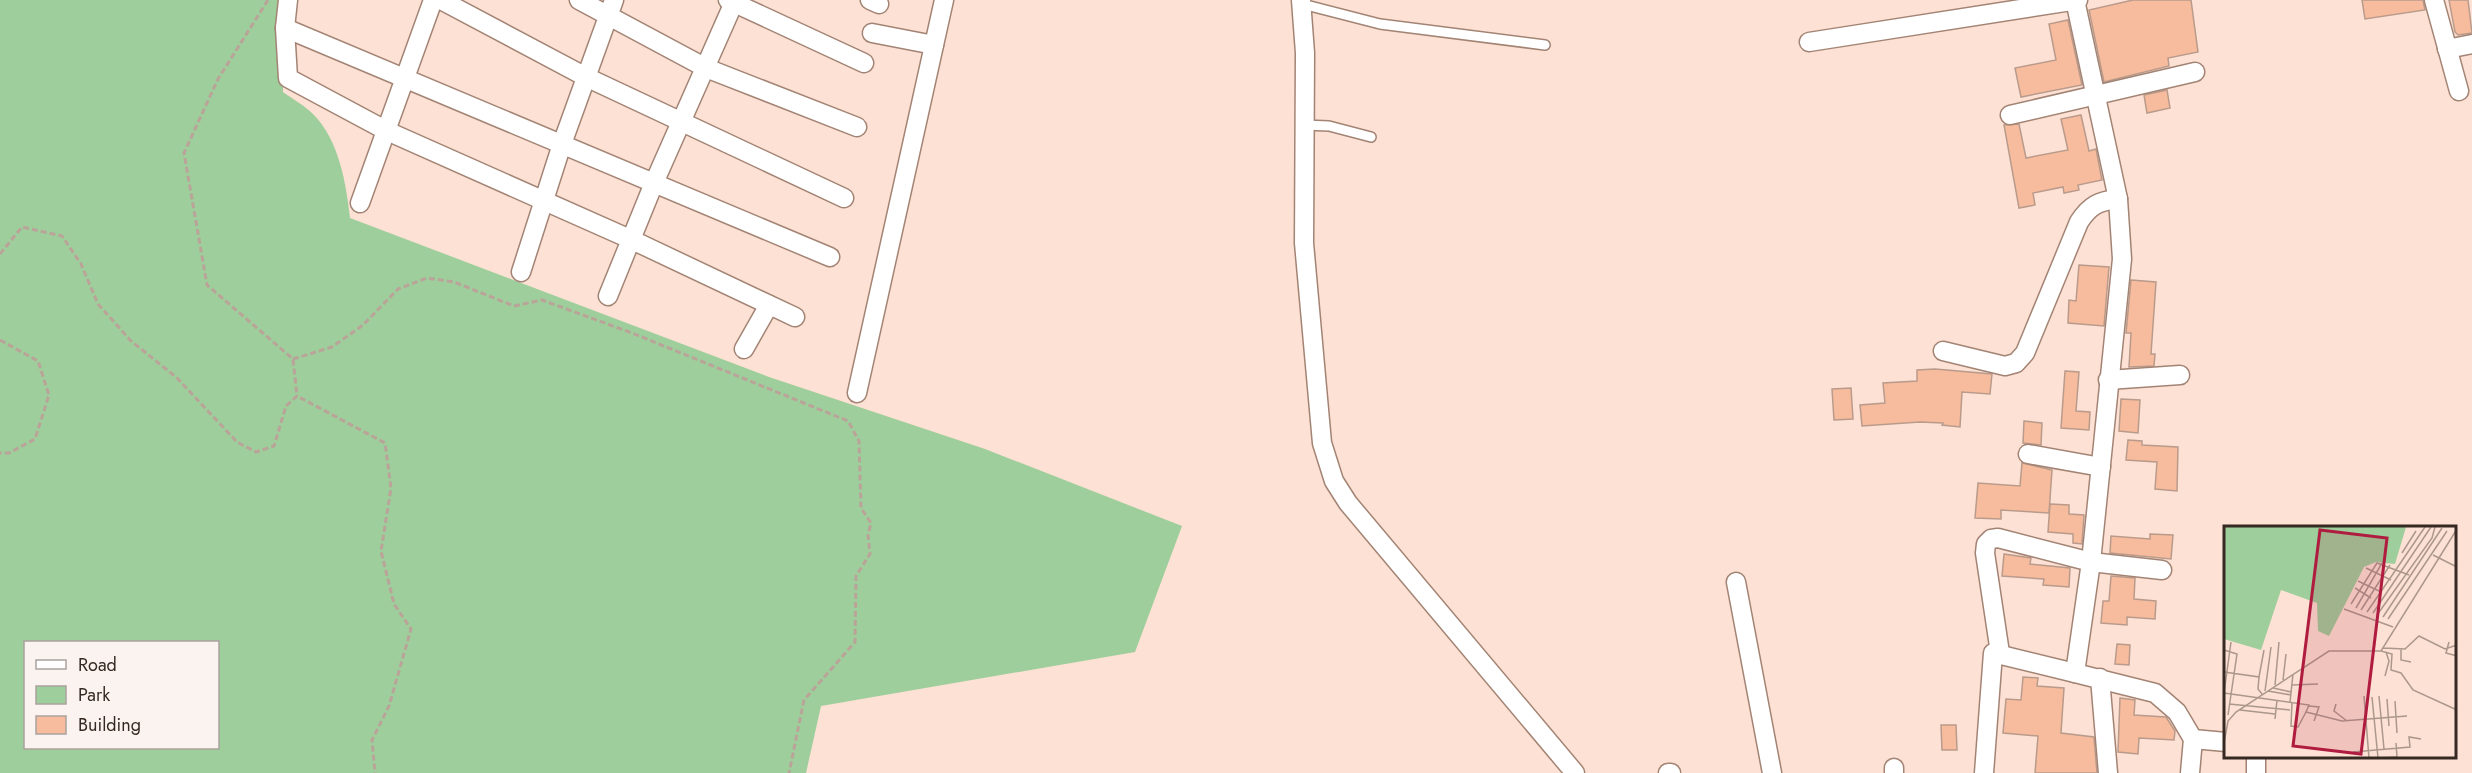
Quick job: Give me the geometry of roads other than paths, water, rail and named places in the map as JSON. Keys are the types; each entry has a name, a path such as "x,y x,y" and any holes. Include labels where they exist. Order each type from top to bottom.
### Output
{"street":[{"path":"288,0 285,28 288,78 387,131 630,239 795,317"},
{"path":"360,203 433,0"},
{"path":"441,0 586,77 844,198"},
{"path":"579,0 608,18 706,68 857,127"},
{"path":"521,272 562,144 614,0"},
{"path":"857,393 944,0"},
{"path":"1809,42 2076,0 2118,199 2122,259 2091,562 2075,673"},
{"path":"2434,0 2458,91"},
{"path":"608,296 654,183 706,68 732,1 864,63"},
{"path":"1302,2 1305,53 1305,255 1322,443 1334,481 1348,503 1575,773"},
{"path":"285,28 830,257"},
{"path":"872,33 934,45"},
{"path":"2447,49 2472,44"},
{"path":"2010,115 2195,72"},
{"path":"1943,351 2005,366 2016,363 2025,354 2079,222 2088,209 2100,201 2118,199"},
{"path":"744,349 769,305"},
{"path":"2108,380 2180,375"},
{"path":"2028,454 2101,467"},
{"path":"2000,654 1985,553 1986,544 1991,539 1998,538 2091,562 2162,570"},
{"path":"1736,582 1772,773"},
{"path":"1984,773 1993,653 2155,693 2177,712 2193,739 2190,773"},
{"path":"2100,678 2108,773"},
{"path":"2193,739 2224,742"}],"lane":[{"path":"1302,2 1380,24 1545,45"},
{"path":"1304,125 1329,126 1371,137"}]}
